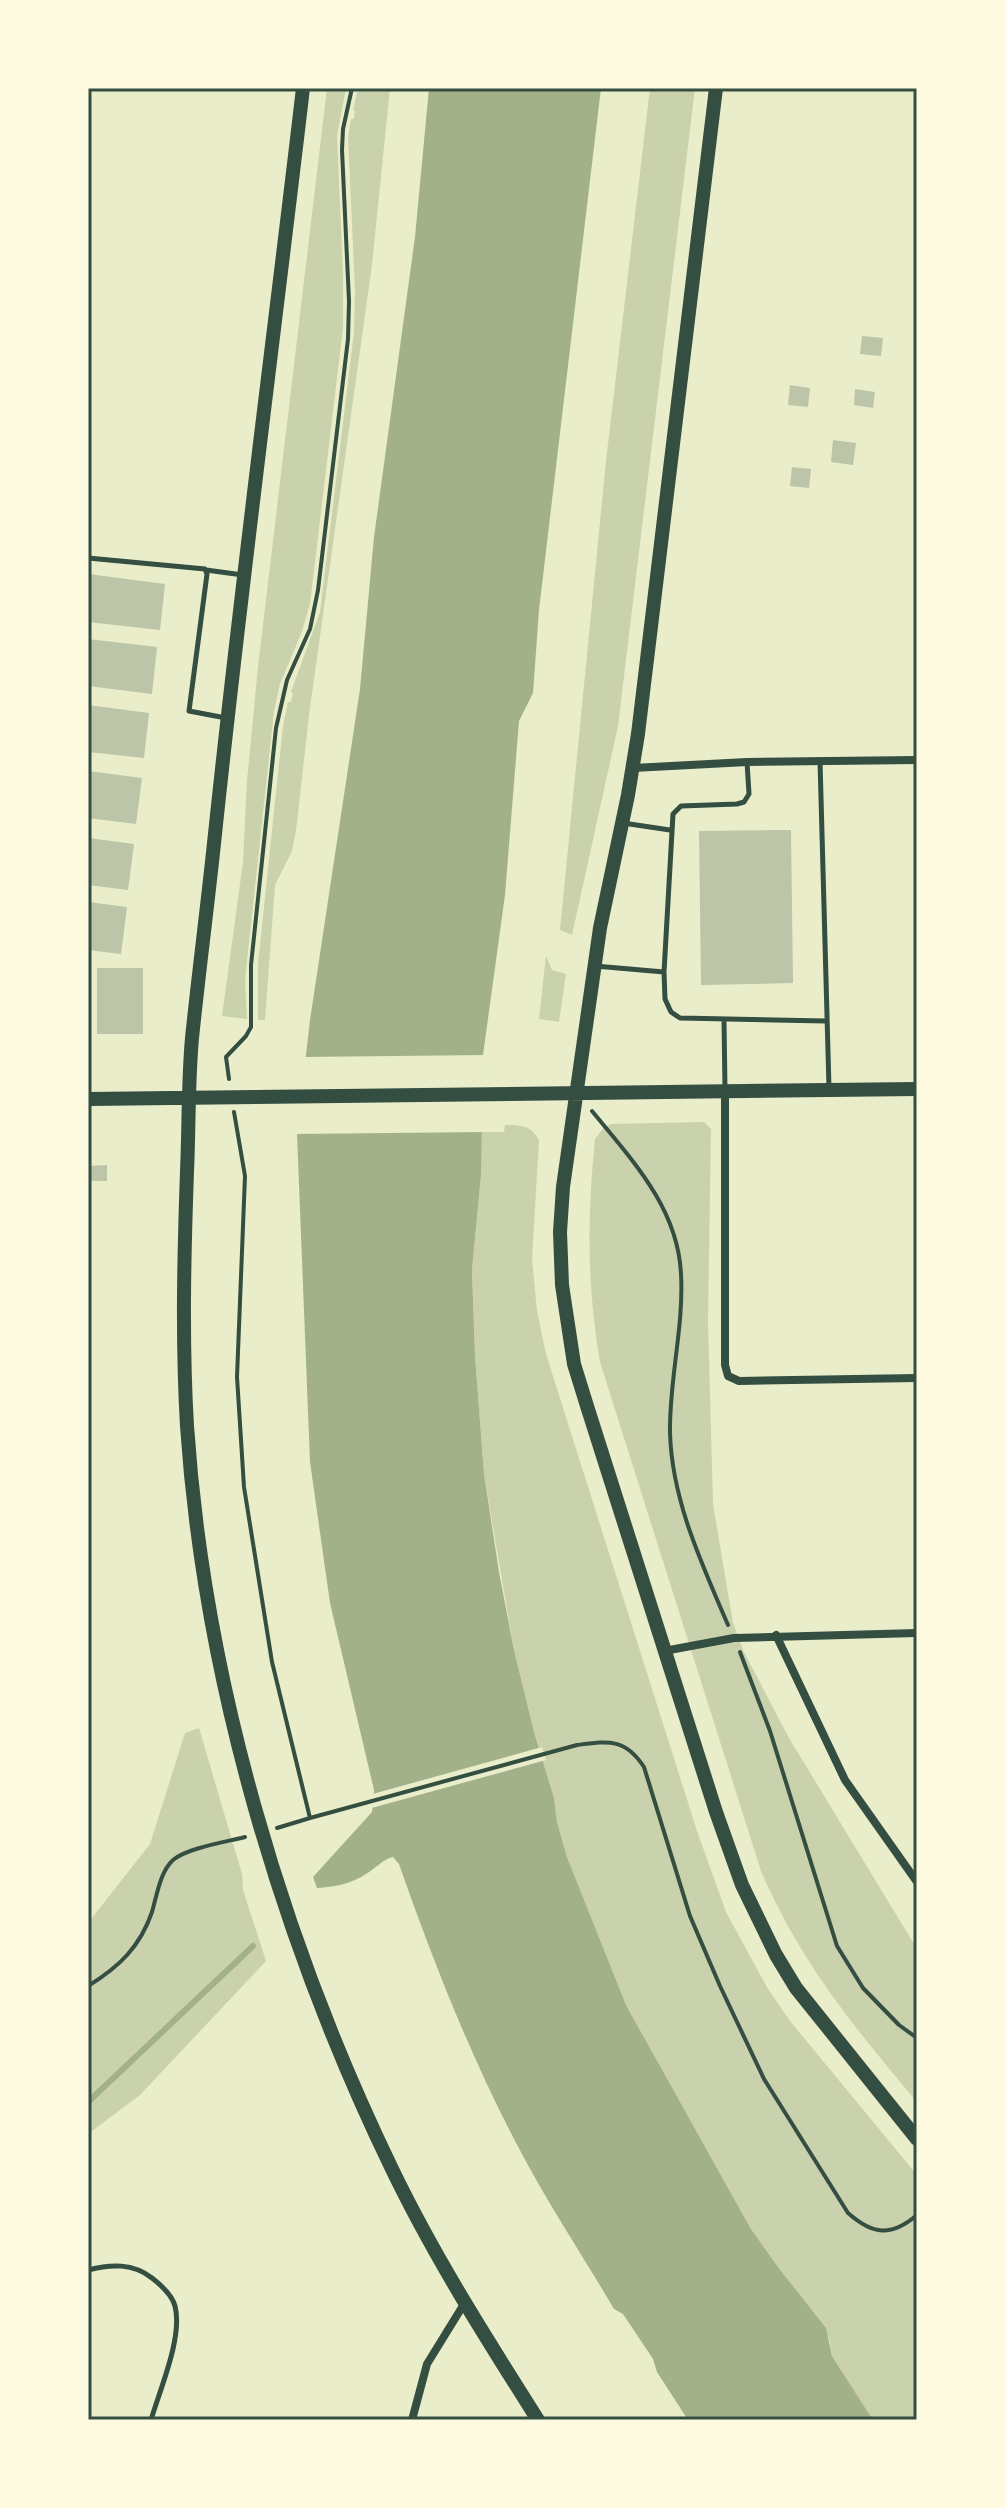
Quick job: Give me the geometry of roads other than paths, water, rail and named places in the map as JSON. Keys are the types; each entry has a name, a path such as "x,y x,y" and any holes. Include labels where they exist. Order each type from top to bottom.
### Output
{"main road":[{"path":"303,88 227,718 192,1042 185,1271 188,1430 202,1549 232,1715 267,1851 293,1931 324,2015 394,2173 464,2304 538,2420"},
{"path":"716,88 633,768 607,885 563,1187 560,1232 562,1285 570,1342 587,1406 729,1850 759,1921 796,1988 917,2139"},
{"path":"88,1099 917,1089"}],"street":[{"path":"633,768 747,762 917,760"},
{"path":"725,1091 725,1365 728,1376 739,1381 917,1378"},
{"path":"664,1651 734,1638 776,1635 917,1633"},
{"path":"776,1635 845,1780 917,1882"},
{"path":"412,2420 427,2364 464,2304"}],"lane":[{"path":"88,558 245,575"},
{"path":"205,569 207,574 189,711 227,718"},
{"path":"820,761 829,1089"},
{"path":"747,762 749,794 744,802 681,806 673,814 665,999 671,1012 680,1018 826,1021"},
{"path":"622,822 670,830"},
{"path":"594,966 664,972"},
{"path":"724,1020 725,1091"},
{"path":"88,2270 106,2265 127,2266 146,2273 164,2287 175,2305 176,2332 151,2420"}],"waterway":[{"path":"88,2102 253,1946"}]}
